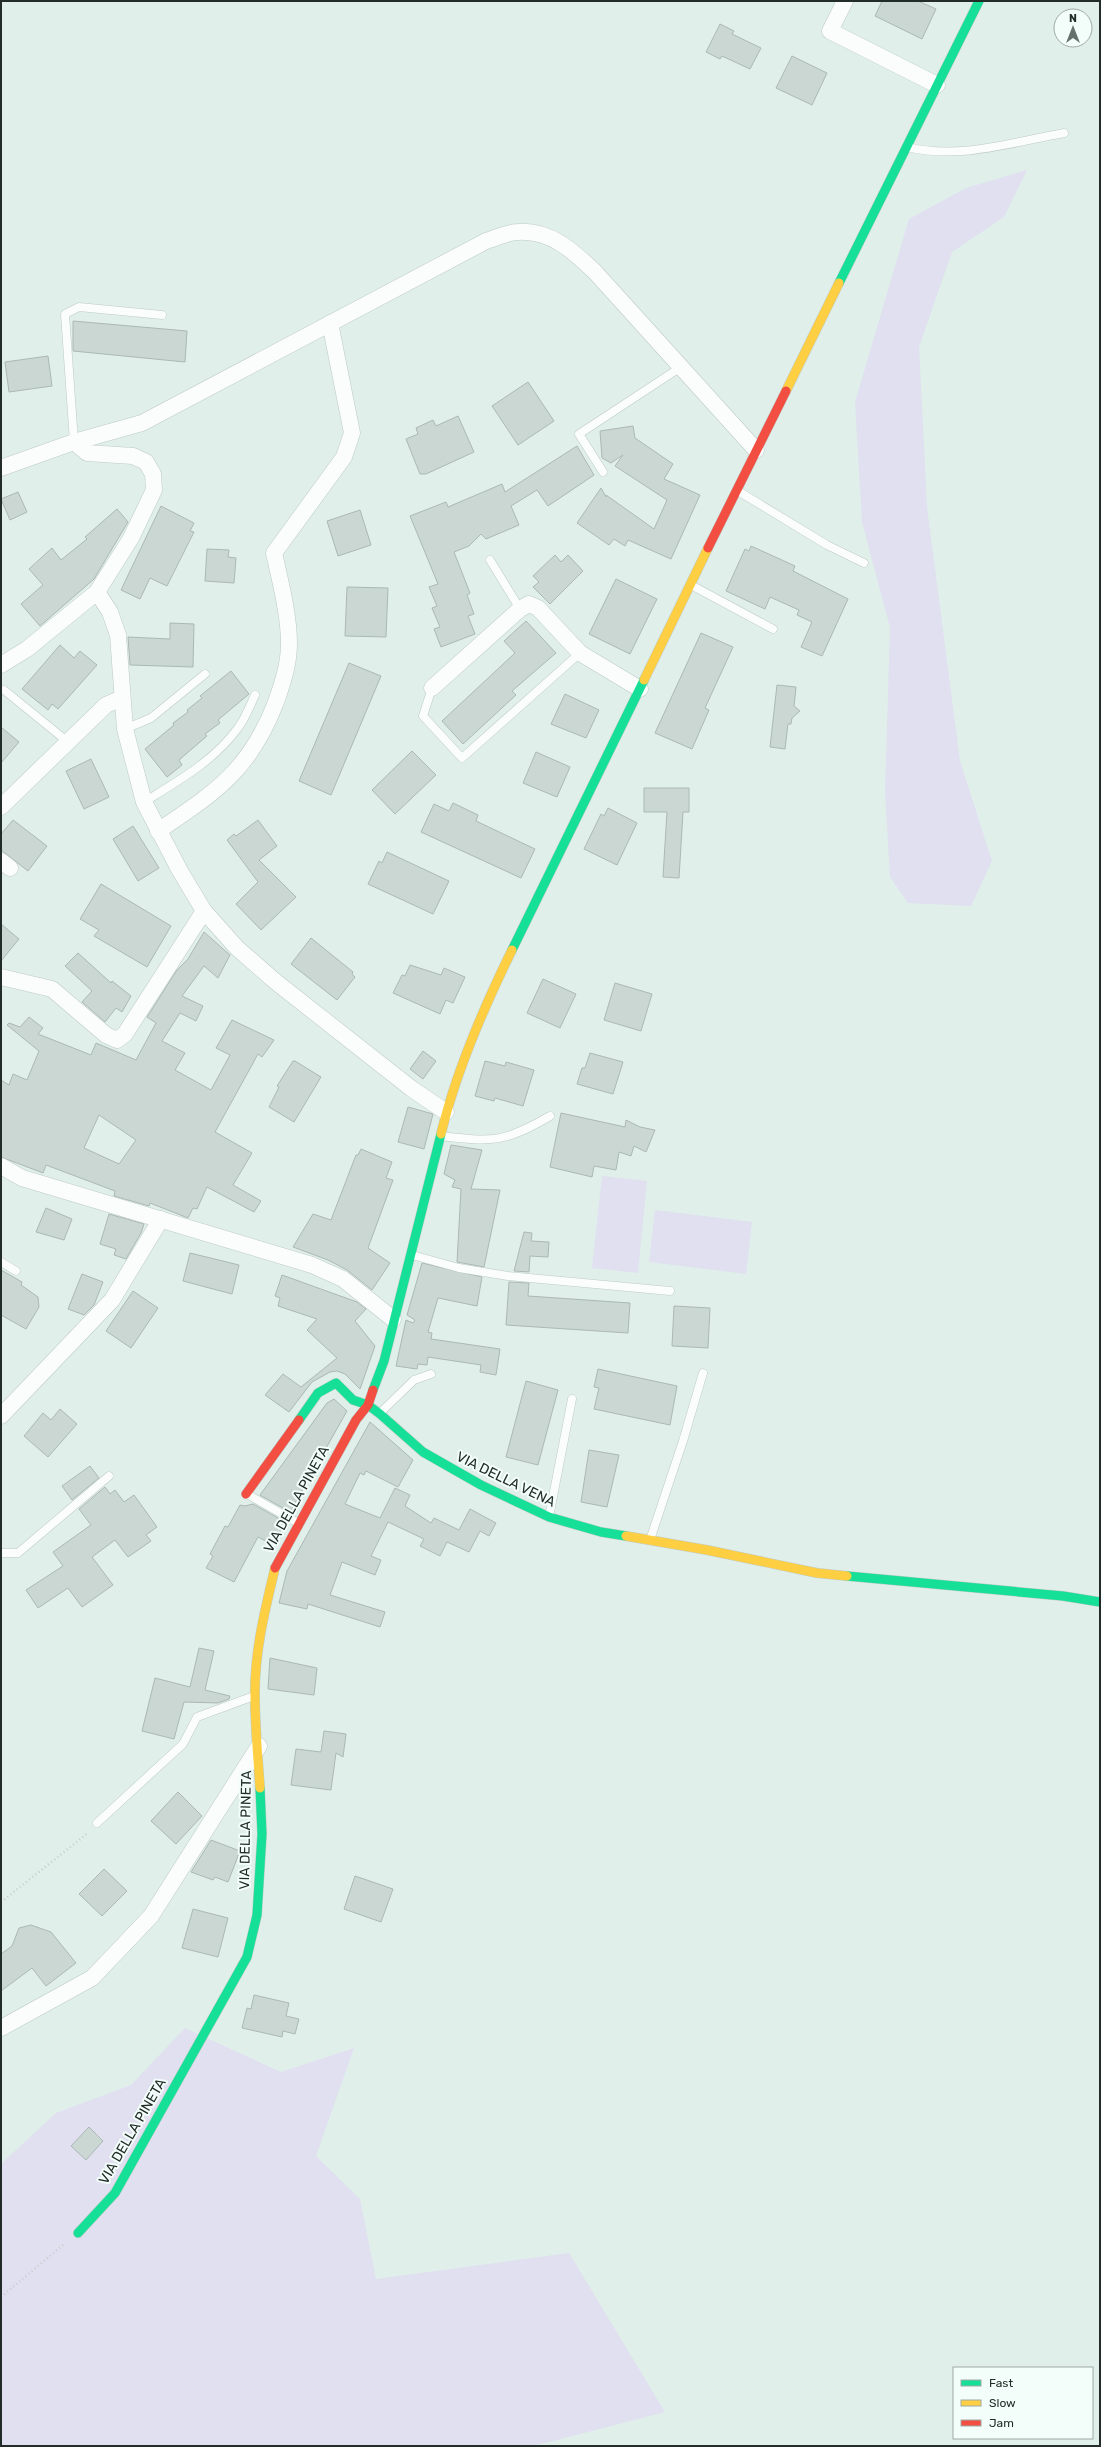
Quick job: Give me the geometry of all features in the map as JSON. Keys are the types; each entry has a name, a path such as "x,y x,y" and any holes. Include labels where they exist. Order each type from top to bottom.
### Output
{"street":[{"path":"845,1 830,31 937,85"},
{"name":"VIA DELLA PINETA","path":"78,2233 115,2193 247,1957 258,1915 262,1834 259,1746 255,1696 258,1651 275,1566 356,1420 368,1405 384,1361 393,1319 411,1255 446,1112 472,1038 506,962 736,490 979,1"},
{"path":"1,468 74,442 142,423 486,241 518,232 546,234 572,250 596,272 756,450"},
{"path":"158,831 208,797 236,772 265,730 286,673 289,642 274,553 344,457 352,433 330,323"},
{"path":"1,665 27,649 97,592 131,538 154,490 153,474 146,462 133,456 87,453 74,442"},
{"path":"97,592 110,612 118,635 125,729 144,802 158,831 204,911 237,948 276,982 412,1089 446,1112"},
{"path":"432,688 520,608 529,604 538,608 580,652 640,689"},
{"path":"1,807 106,705 122,698"},
{"path":"1,977 52,989 106,1035 117,1040 125,1034 204,911"},
{"path":"1,1166 22,1178 312,1265 343,1279 393,1319"},
{"path":"1,1416 112,1300 160,1219"},
{"name":"VIA DELLA VENA","path":"246,1494 318,1393 336,1383 353,1400 368,1405 380,1414 423,1452 481,1485 549,1517 602,1532 817,1573 1063,1596 1100,1602"},
{"path":"1,2028 92,1978 151,1916 259,1746"}],"lane":[{"path":"906,147 924,152 950,153 1064,133"},
{"path":"74,442 65,314 79,307 162,315"},
{"path":"603,472 579,434 681,367"},
{"path":"736,490 827,545 864,563"},
{"path":"490,560 520,608"},
{"path":"690,585 774,629"},
{"path":"432,688 423,716 462,758 580,652"},
{"path":"125,729 151,718 205,674"},
{"path":"4,690 68,742"},
{"path":"144,802 189,775 217,752 238,728 255,695"},
{"path":"440,1136 485,1141 507,1137 525,1131 550,1116"},
{"path":"411,1255 459,1268 508,1276 670,1291"},
{"path":"1,1262 16,1271"},
{"path":"650,1540 683,1441 703,1373"},
{"path":"380,1414 414,1380 431,1374"},
{"path":"549,1517 572,1399"},
{"path":"1,1553 18,1553 109,1476"},
{"path":"246,1494 299,1523"},
{"path":"97,1823 183,1744 197,1717 255,1696"}],"path":[{"path":"1,1902 83,1840 97,1823"},
{"path":"1,2297 78,2233"}],"shaded area":[{"path":"1027,170 1004,217 952,252 919,347 927,507 960,761 992,861 971,906 908,903 890,877 885,792 890,628 862,522 855,402 909,219 966,188"},
{"path":"602,1176 647,1181 638,1273 592,1268"},
{"path":"655,1210 752,1222 746,1274 649,1262"},
{"path":"185,2028 281,2072 354,2048 316,2156 360,2199 376,2279 569,2253 665,2412 534,2446 1,2446 1,2164 56,2113 131,2085"}],"building":[{"path":"882,1 918,1 936,9 922,39 875,16"},
{"path":"720,24 734,31 732,34 761,48 750,69 722,56 720,59 706,52"},
{"path":"792,56 827,73 812,105 776,88"},
{"path":"73,321 187,331 185,362 73,351"},
{"path":"48,356 52,386 9,392 5,362"},
{"path":"528,382 554,421 518,445 492,406"},
{"path":"458,416 474,452 426,474 420,474 406,439 418,434 416,428 433,420 436,426"},
{"path":"633,426 635,438 673,464 664,479 700,495 671,559 628,540 625,546 614,539 609,545 577,523 601,488 606,497 606,495 654,529 667,500 615,466 623,455 611,463 602,458 600,431"},
{"path":"577,446 594,475 548,506 537,490 511,506 519,525 486,539 481,534 469,546 454,552 470,593 467,595 474,614 468,616 475,634 441,647 434,629 440,627 432,608 437,606 429,587 438,584 410,516 446,502 448,507 502,484 505,492"},
{"path":"18,492 27,512 10,520 1,499"},
{"path":"161,506 194,523 190,531 194,532 167,586 150,578 140,599 121,590"},
{"path":"117,509 128,522 94,579 40,626 21,604 43,585 29,569 52,548 61,560 87,539 85,537"},
{"path":"360,510 371,545 338,556 327,521"},
{"path":"751,546 795,566 793,571 848,599 822,656 801,647 812,622 797,615 799,610 770,597 765,609 726,591 745,549 749,551"},
{"path":"207,549 229,550 228,557 236,558 234,583 205,581"},
{"path":"555,555 561,562 568,555 583,571 550,604 533,587 539,582 533,576"},
{"path":"616,579 657,599 630,654 589,634"},
{"path":"347,587 388,588 386,637 345,636"},
{"path":"526,621 556,653 512,691 516,695 463,744 442,721 515,653 504,641"},
{"path":"170,623 194,624 193,667 130,665 128,637 170,639"},
{"path":"701,633 733,647 705,708 709,710 692,749 655,733"},
{"path":"60,645 74,658 80,651 97,665 58,709 52,704 48,710 22,689"},
{"path":"349,663 381,676 331,795 299,781"},
{"path":"231,671 249,694 218,720 220,723 205,734 207,736 179,760 182,765 167,777 145,749 174,725 173,723 188,712 187,710 202,698 200,696"},
{"path":"777,685 796,687 794,706 800,711 792,718 791,724 788,724 785,749 770,747"},
{"path":"565,694 599,710 586,738 551,724"},
{"path":"1,727 19,742 1,763"},
{"path":"412,751 436,775 395,814 372,790"},
{"path":"536,752 570,767 557,797 523,783"},
{"path":"91,759 109,797 84,809 66,771"},
{"path":"644,788 689,788 689,812 683,812 679,878 663,877 667,812 644,812"},
{"path":"453,803 478,815 476,821 535,849 521,878 421,832 434,804 449,811"},
{"path":"608,808 637,823 617,865 584,849 601,814 604,816"},
{"path":"13,820 47,846 28,871 1,850 1,834"},
{"path":"258,820 277,846 259,860 296,897 261,930 236,904 258,882 227,840 234,834 236,836"},
{"path":"133,826 159,868 138,881 113,839"},
{"path":"387,852 449,881 433,914 368,884 379,861 382,863"},
{"path":"101,884 171,926 147,967 94,936 99,930 80,919"},
{"path":"1,924 19,939 1,961"},
{"path":"204,932 230,955 218,978 204,966 182,996 203,1006 196,1021 180,1013 162,1041 185,1053 175,1070 211,1090 230,1055 216,1048 232,1020 274,1040 262,1057 258,1054 215,1132 252,1153 233,1185 261,1201 254,1212 207,1187 197,1209 193,1208 188,1218 150,1203 149,1206 114,1196 115,1191 46,1165 43,1173 1,1157 1,1080 9,1085 13,1074 27,1080 39,1051 7,1025 9,1023 20,1027 29,1017 43,1028 38,1034 91,1055 96,1043 136,1060 156,1023 147,1017 177,970 188,959","holes":["99,1115 136,1140 119,1164 84,1148"]},
{"path":"311,938 353,972 352,974 355,977 337,1000 291,964"},
{"path":"78,953 111,983 112,981 131,996 122,1012 116,1008 105,1022 82,1002 92,991 65,966"},
{"path":"410,965 441,975 444,968 465,977 453,1003 446,1000 440,1014 393,993 402,975 405,976"},
{"path":"543,979 576,994 560,1028 527,1013"},
{"path":"615,983 652,994 641,1031 604,1020"},
{"path":"423,1051 436,1061 423,1079 410,1069"},
{"path":"590,1053 623,1062 613,1094 577,1084 582,1068 585,1068"},
{"path":"293,1061 321,1077 294,1122 269,1107 279,1087 277,1086"},
{"path":"485,1061 505,1066 506,1062 534,1070 523,1106 495,1098 494,1101 475,1096"},
{"path":"408,1107 433,1114 424,1149 398,1142"},
{"path":"561,1113 625,1127 626,1120 640,1127 655,1130 646,1152 634,1146 631,1156 619,1152 616,1170 594,1166 592,1177 550,1167"},
{"path":"451,1145 482,1150 471,1189 500,1190 484,1267 457,1262 461,1189 452,1187 455,1180 444,1174"},
{"path":"361,1149 392,1162 386,1178 393,1180 368,1248 390,1263 372,1290 347,1270 328,1260 293,1247 313,1214 331,1220 356,1155 358,1155"},
{"path":"46,1208 72,1219 64,1240 36,1232"},
{"path":"109,1214 144,1224 141,1233 126,1259 114,1255 116,1249 100,1244"},
{"path":"524,1232 532,1233 531,1241 549,1242 548,1257 530,1256 529,1272 514,1271"},
{"path":"190,1253 239,1265 232,1294 183,1281"},
{"path":"422,1263 482,1277 477,1306 438,1298 428,1332 432,1333 431,1339 500,1349 496,1375 480,1372 481,1365 428,1357 427,1365 418,1364 417,1369 396,1366 406,1320 413,1323 415,1320 407,1315"},
{"path":"1,1270 22,1282 21,1285 38,1297 39,1307 26,1329 1,1315"},
{"path":"82,1274 103,1282 94,1305 84,1315 68,1309"},
{"path":"282,1275 357,1302 366,1309 355,1321 375,1346 360,1389 345,1374 337,1371 330,1372 312,1382 289,1412 265,1395 283,1374 301,1387 337,1358 307,1330 317,1319 278,1306 280,1298 275,1296"},
{"path":"509,1282 529,1283 528,1296 630,1303 628,1333 506,1325"},
{"path":"133,1291 158,1308 131,1348 106,1331"},
{"path":"674,1306 710,1308 708,1348 672,1346"},
{"path":"598,1369 677,1386 670,1425 594,1409 599,1388 594,1387"},
{"path":"526,1381 558,1390 538,1465 506,1457"},
{"path":"334,1399 347,1411 290,1512 260,1495 327,1403"},
{"path":"60,1409 77,1424 48,1457 24,1436 43,1413 51,1420"},
{"path":"370,1422 413,1460 398,1487 366,1471 364,1475 360,1473 345,1504 380,1518 395,1488 410,1495 405,1506 431,1523 434,1518 459,1530 470,1509 496,1523 489,1536 480,1531 469,1552 447,1542 440,1556 420,1546 424,1539 388,1522 371,1556 381,1560 375,1575 342,1562 330,1595 385,1612 380,1627 308,1604 307,1609 279,1603 287,1571"},
{"path":"589,1450 619,1455 607,1507 581,1502"},
{"path":"90,1466 99,1478 72,1500 62,1486"},
{"path":"105,1487 110,1494 115,1490 124,1502 134,1495 157,1527 146,1535 151,1541 128,1557 115,1540 92,1557 113,1585 82,1607 68,1588 38,1608 26,1590 63,1566 53,1552 91,1525 79,1509"},
{"path":"253,1504 285,1522 273,1545 258,1537 234,1582 206,1568 213,1556 210,1554 225,1526 228,1527 240,1505 245,1506"},
{"path":"199,1648 214,1651 205,1690 230,1696 229,1699 218,1703 184,1702 174,1739 142,1731 155,1678 190,1687"},
{"path":"270,1658 317,1668 314,1695 268,1689"},
{"path":"324,1731 346,1734 343,1757 336,1753 331,1790 291,1785 296,1749 321,1752"},
{"path":"178,1792 202,1816 176,1844 151,1821"},
{"path":"211,1840 240,1851 228,1882 215,1877 213,1880 191,1872"},
{"path":"104,1869 127,1891 102,1916 79,1894"},
{"path":"355,1876 393,1889 381,1922 344,1909"},
{"path":"193,1909 228,1918 218,1957 182,1948"},
{"path":"31,1925 51,1932 76,1963 46,1986 32,1968 1,1991 1,1954 12,1946 19,1928"},
{"path":"254,1995 289,2003 286,2016 299,2019 295,2034 283,2031 282,2037 242,2028 247,2008 251,2009"},
{"path":"89,2127 103,2141 86,2160 71,2146"}],"traffic: fast":[{"path":"839,283 979,1"},
{"path":"512,950 644,680"},
{"path":"373,1390 384,1361 441,1134"},
{"path":"299,1420 318,1393 336,1383 353,1400 368,1405 380,1414 423,1452 481,1485 549,1517 601,1532 626,1536"},
{"path":"847,1576 1063,1596 1100,1602"},
{"path":"78,2233 115,2193 247,1957 257,1915 262,1834 260,1788"}],"traffic: slow":[{"path":"786,391 839,283"},
{"path":"644,680 708,548"},
{"path":"441,1134 454,1087 471,1040 512,950"},
{"path":"626,1536 707,1550 817,1573 847,1576"},
{"path":"260,1788 255,1697 256,1664 261,1632 275,1568"}],"traffic: jam":[{"path":"708,548 786,391"},
{"path":"275,1568 356,1420 368,1405 373,1390"},
{"path":"246,1494 299,1420"}]}
